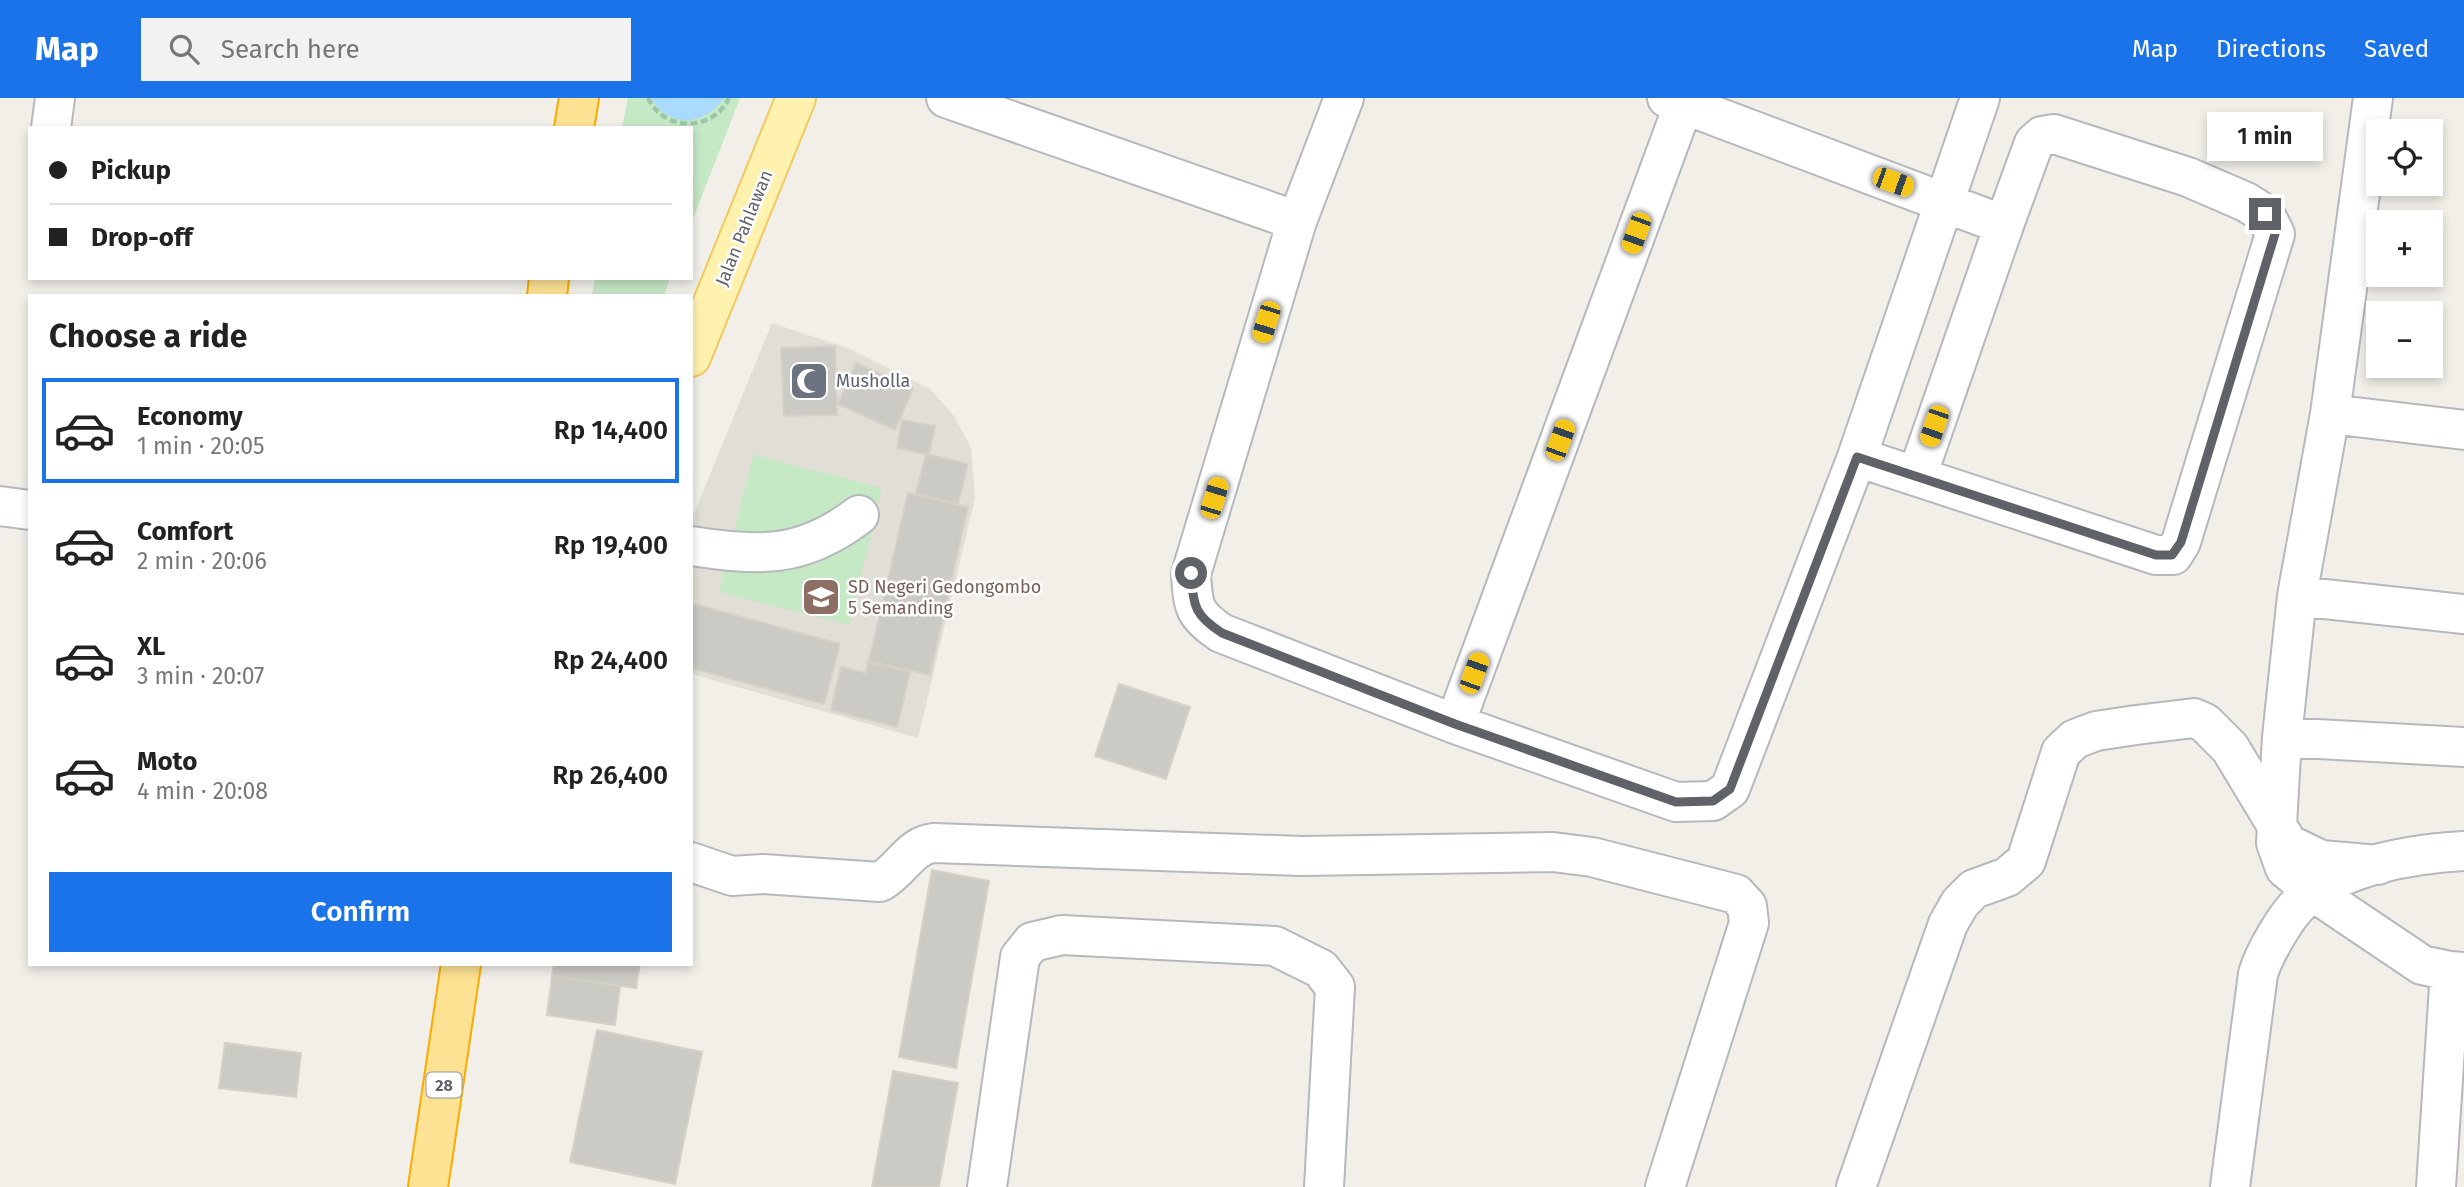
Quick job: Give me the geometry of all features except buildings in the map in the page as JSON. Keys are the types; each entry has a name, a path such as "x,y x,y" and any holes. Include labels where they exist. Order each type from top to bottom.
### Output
{"highway":[{"path":"574,126 579,98"},
{"name":"28","path":"428,1187 461,970"}],"main road":[{"name":"Jalan Pahlawan","path":"693,352 796,98"}],"street":[{"path":"51,126 54,98"},
{"path":"946,98 1297,221"},
{"path":"1343,98 1297,221 1191,573 1193,606 1202,620 1222,633 1455,724 1676,802 1713,801 1730,789 1857,457 1980,98"},
{"path":"2373,98 2330,414 2297,596 2276,822 2282,864 2315,893 2423,965 2457,972 2436,1187"},
{"path":"1455,724 1679,100 2004,225"},
{"path":"1857,457 2156,555 2172,555 2181,542 2275,234 2265,214 2246,202 2188,177 2054,134 2042,136 2034,143 1917,476"},
{"path":"2330,414 2464,430"},
{"path":"0,506 28,510"},
{"path":"693,546 747,554 788,551 827,538 859,515"},
{"path":"2297,596 2464,614"},
{"path":"1856,1187 1948,924 1960,903 1974,889 2007,877 2026,861 2061,752 2076,739 2096,731 2194,718 2205,723 2230,748 2288,844 2321,860 2378,865"},
{"path":"2282,737 2464,747"},
{"path":"693,863 732,876 763,874 880,882 889,878 917,847 934,843 1302,856 1553,852 1592,857 1736,894 1747,906 1749,923 1665,1187"},
{"path":"2230,1187 2258,974 2265,954 2301,902 2341,877 2378,865 2464,851"},
{"path":"987,1187 1020,957 1032,942 1062,935 1275,946 1321,969 1335,987 1324,1187"}],"path":[{"path":"648,98 660,116 682,124 695,124 712,118 729,98"}],"shaded area":[{"name":"SD Negeri Gedongombo 5 Semanding","path":"772,323 848,348 930,389 954,416 971,448 975,498 918,738 693,675 693,516"}],"green space":[{"path":"628,98 740,98 693,219 693,126 622,126"},
{"path":"595,280 669,280 665,294 592,294"},
{"path":"753,455 882,488 849,625 719,592"}],"water":[{"path":"651,98 724,98 707,114 687,120 667,115"}],"place":[{"name":"Musholla","path":"809,381"},
{"name":"SD Negeri Gedongombo 5 Semanding","path":"821,597"}],"route":[{"path":"1191,573 1193,606 1202,620 1222,633 1455,724 1676,802 1713,801 1730,789 1857,457 2156,555 2172,555 2177,550 2275,234 2265,214"}]}
